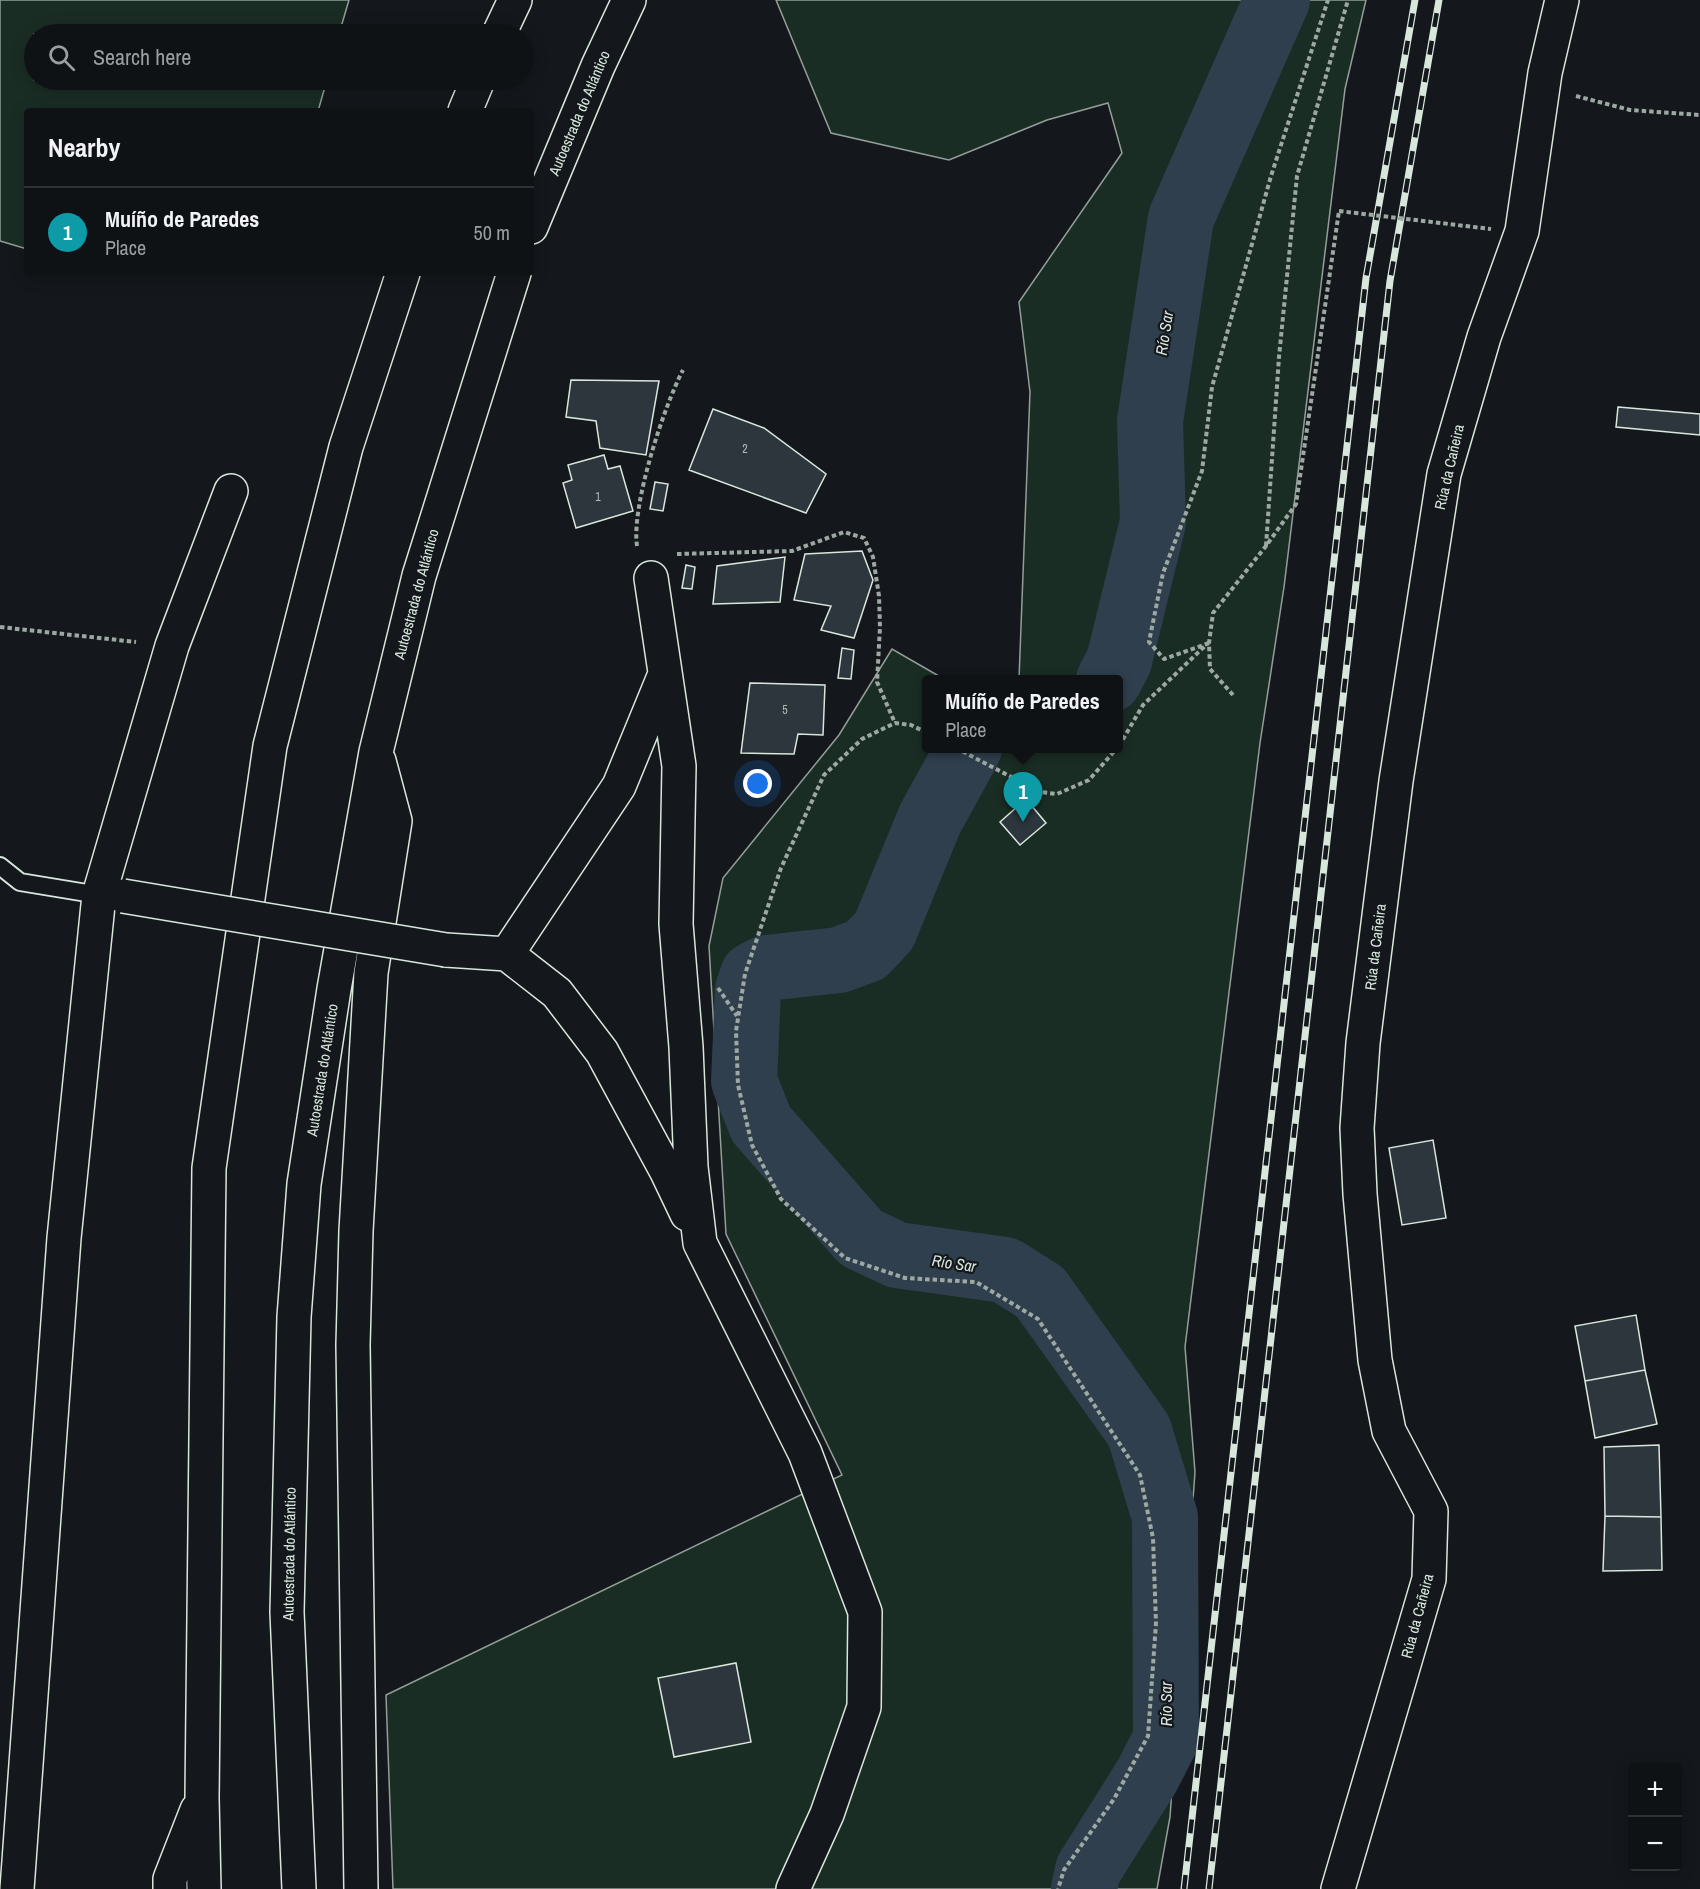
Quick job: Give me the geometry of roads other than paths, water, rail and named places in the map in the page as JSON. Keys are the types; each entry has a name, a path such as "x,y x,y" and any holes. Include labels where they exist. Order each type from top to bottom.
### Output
{"main road":[{"path":"504,24 515,0"},
{"name":"Autoestrada do Atlántico","path":"534,220 598,66 629,0"},
{"name":"Rúa da Cañeira","path":"1338,1889 1429,1579 1431,1511 1389,1431 1375,1360 1358,1150 1363,1043 1396,781 1444,474 1484,337 1522,231 1543,87 1562,0"},
{"path":"466,108 474,90"},
{"path":"204,1889 202,1798 209,1168 270,746 346,447 402,276"},
{"name":"Autoestrada do Atlántico","path":"299,1889 287,1612 295,1306 306,1172 334,989 376,752 419,576 513,276"},
{"path":"17,1889 63,1238 111,896 172,646 231,491"},
{"path":"651,578 679,766 676,924 686,1047 690,1167 700,1243"},
{"path":"507,954 619,786 665,673"},
{"path":"361,1889 353,1345 356,1242 371,973 395,821 376,752"},
{"path":"111,896 446,950 507,954 557,993 602,1052 667,1172 805,1453 865,1612 864,1707 828,1814 793,1889"},
{"path":"170,1889 170,1879 202,1798"}],"lane":[{"path":"0,866 20,882 111,896"}],"waterway":[{"name":"Río Sar","path":"1112,675 1119,661 1153,522 1150,421 1181,218 1277,0"},
{"name":"Río Sar","path":"966,753 930,819 884,931 866,950 839,960 766,968 753,975 748,990 744,1081 761,1124 861,1238 897,1255 1005,1270 1040,1292 1139,1431 1165,1517 1166,1739 1147,1776 1088,1870 1084,1889"}],"railway":[{"path":"1184,1889 1366,278 1415,0"},
{"path":"1209,1889 1390,281 1439,0"}],"place":[{"name":"Muíño de Paredes","path":"1023,822"}]}
